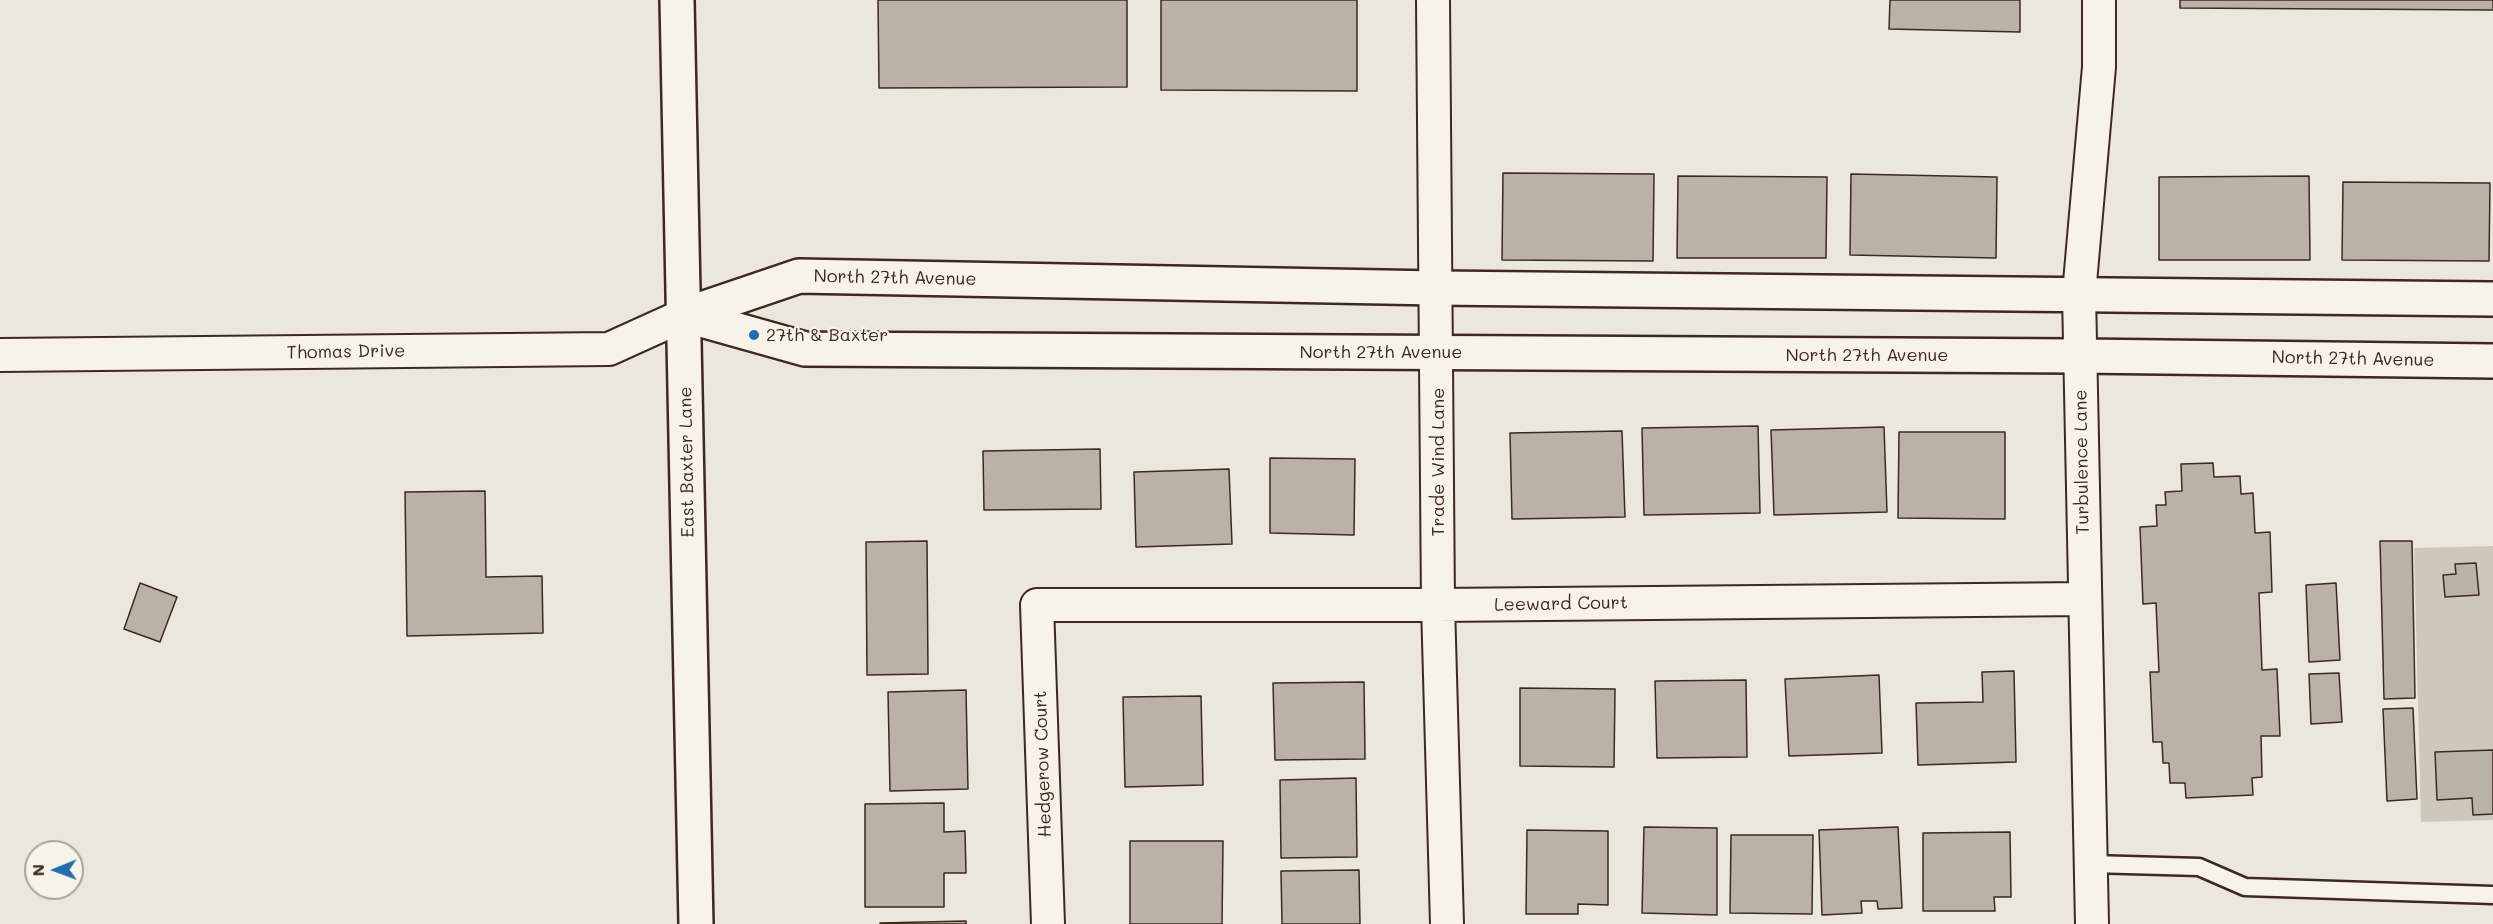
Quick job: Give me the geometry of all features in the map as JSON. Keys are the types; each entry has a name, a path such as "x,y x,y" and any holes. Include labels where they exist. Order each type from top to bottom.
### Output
{"street":[{"name":"East Baxter Lane","path":"677,0 696,924"},
{"name":"Trade Wind Lane","path":"1433,0 1438,352 1438,605 1447,924"},
{"name":"Turbulence Lane","path":"2092,924 2079,294 2099,67 2099,0"},
{"name":"North 27th Avenue","path":"684,315 800,276 1437,288 2493,299"},
{"name":"North 27th Avenue","path":"684,315 805,349 2080,356 2493,361"},
{"name":"Thomas Drive","path":"0,355 609,349 684,315"},
{"name":"Leeward Court","path":"1037,605 1438,605 2084,599"},
{"name":"Hedgerow Court","path":"1037,605 1048,924"}],"lane":[{"path":"2091,864 2199,867 2245,887 2493,895"}],"shaded area":[{"path":"2493,546 2493,820 2421,822 2414,548"}],"building":[{"path":"878,0 1127,0 1127,87 879,88"},
{"path":"1161,0 1357,0 1357,91 1161,90"},
{"path":"1890,0 2020,0 2020,32 1889,29"},
{"path":"2180,0 2493,0 2493,10 2180,8"},
{"path":"1503,173 1654,174 1653,261 1502,260"},
{"path":"1851,174 1997,177 1996,258 1850,255"},
{"path":"1678,176 1827,177 1826,258 1677,258"},
{"path":"2309,176 2310,260 2159,260 2159,177"},
{"path":"2343,182 2490,183 2489,261 2342,260"},
{"path":"1758,426 1760,513 1644,515 1642,428"},
{"path":"1884,427 1887,512 1774,515 1771,430"},
{"path":"1622,431 1625,517 1512,519 1510,433"},
{"path":"1899,432 2005,432 2005,519 1898,518"},
{"path":"1100,449 1101,509 984,510 983,451"},
{"path":"1270,458 1355,459 1354,535 1270,533"},
{"path":"2213,463 2214,477 2240,476 2241,494 2253,493 2255,533 2270,532 2272,592 2259,593 2262,670 2277,669 2280,736 2261,736 2262,777 2252,778 2253,795 2186,798 2185,783 2170,783 2169,763 2163,763 2162,742 2153,742 2150,672 2159,672 2156,603 2143,604 2140,527 2157,526 2156,505 2166,505 2165,492 2182,491 2181,464"},
{"path":"1229,469 1232,544 1136,547 1134,472"},
{"path":"485,491 486,577 542,576 543,633 407,636 405,492"},
{"path":"927,541 928,674 867,675 866,542"},
{"path":"2380,541 2412,541 2415,698 2384,699"},
{"path":"2476,563 2479,595 2445,597 2443,575 2456,574 2455,564"},
{"path":"140,583 177,597 160,642 124,629"},
{"path":"2336,583 2340,660 2309,662 2306,585"},
{"path":"2014,671 2016,762 1918,765 1916,703 1983,702 1982,672"},
{"path":"2339,673 2342,722 2311,724 2309,674"},
{"path":"1879,675 1882,753 1789,756 1785,679"},
{"path":"1746,680 1747,757 1657,758 1655,681"},
{"path":"1364,682 1365,759 1275,760 1273,683"},
{"path":"1520,688 1615,689 1614,767 1520,766"},
{"path":"966,690 968,789 890,791 888,692"},
{"path":"1201,696 1203,785 1125,787 1123,697"},
{"path":"2413,708 2417,799 2387,801 2383,709"},
{"path":"2493,750 2493,814 2473,815 2472,798 2437,800 2435,752"},
{"path":"1356,778 1357,857 1281,858 1280,780"},
{"path":"944,803 944,832 965,831 966,873 944,873 944,907 865,907 865,804"},
{"path":"1644,827 1717,828 1717,915 1642,913"},
{"path":"1898,827 1902,908 1878,909 1877,901 1861,901 1862,913 1822,915 1819,830"},
{"path":"1527,830 1608,831 1608,905 1578,904 1578,914 1526,914"},
{"path":"2010,832 2011,897 1994,897 1995,911 1923,911 1923,833"},
{"path":"1731,835 1813,835 1812,914 1730,913"},
{"path":"1130,841 1223,841 1222,924 1130,924"},
{"path":"1359,870 1360,924 1282,924 1281,871"},
{"path":"966,921 966,924 880,924 880,923"}],"place":[{"name":"27th & Baxter","path":"754,335"}]}
